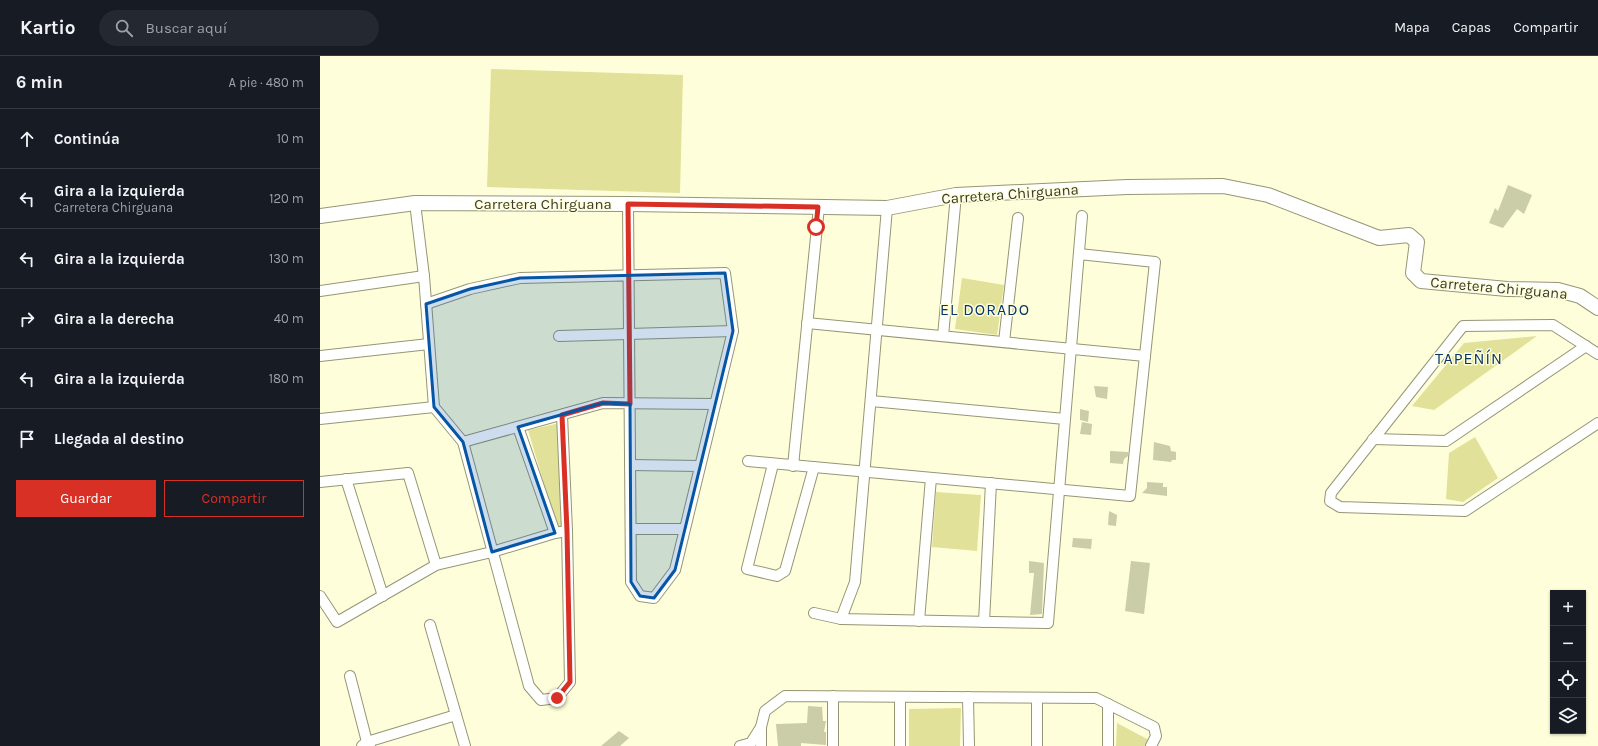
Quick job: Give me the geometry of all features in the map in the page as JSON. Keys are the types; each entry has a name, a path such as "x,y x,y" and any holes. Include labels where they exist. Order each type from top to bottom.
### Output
{"street":[{"name":"Carretera Chirguana","path":"320,216 415,203 628,204 887,208 956,195 1127,187 1223,186 1268,195 1379,238 1409,235 1417,242 1414,273 1421,281 1507,289 1558,290 1580,296 1598,308"},
{"path":"943,336 956,195"},
{"path":"415,203 424,276 434,407 463,442 529,686 541,700 557,698 570,682 567,531 562,415"},
{"path":"426,304 470,289 520,278 628,275 725,273 733,331 675,570 654,598 640,596 632,582 630,465 628,275 628,204"},
{"path":"793,466 818,207"},
{"path":"841,619 855,582 887,208"},
{"path":"814,613 841,619 1048,623 1082,216"},
{"path":"1004,342 1018,218"},
{"path":"748,461 1130,496 1154,262 1079,254"},
{"path":"320,291 424,276"},
{"path":"807,323 1145,356"},
{"path":"1598,354 1553,325 1463,326 1331,493 1330,501 1340,507 1465,511 1598,423"},
{"path":"559,336 733,331"},
{"path":"320,356 429,344"},
{"path":"1373,439 1446,441 1586,346"},
{"path":"871,401 1065,419"},
{"path":"463,442 603,403 715,404"},
{"path":"320,419 434,407"},
{"path":"518,427 555,533"},
{"path":"774,464 746,569 777,576 784,571 814,467"},
{"path":"630,465 700,466"},
{"path":"320,482 408,473 436,565"},
{"path":"919,621 931,478"},
{"path":"346,479 383,596"},
{"path":"984,622 991,483"},
{"path":"631,529 684,529"},
{"path":"320,596 337,622 436,565 492,552 555,533 567,531"},
{"path":"430,626 464,746"},
{"path":"350,676 366,745 456,715"},
{"path":"761,746 761,727 765,711 785,696 1096,698 1154,727 1156,736 1151,746"},
{"path":"833,746 834,696"},
{"path":"900,697 900,746"},
{"path":"968,697 969,746"},
{"path":"1037,698 1037,746"},
{"path":"1108,704 1108,746"},
{"path":"740,746 751,744 761,727"}],"highlighted area":[{"path":"725,273 733,331 675,570 654,598 640,596 631,582 630,404 603,403 518,427 555,533 492,552 463,442 434,407 426,304 470,289 520,278"}],"green space":[{"path":"491,69 683,75 680,193 487,187"},
{"path":"962,278 1004,285 997,335 955,329"},
{"path":"1537,336 1434,410 1412,406 1464,343"},
{"path":"560,423 564,526 557,528 528,430"},
{"path":"1475,437 1498,478 1463,502 1446,499 1449,453"},
{"path":"936,492 981,495 977,551 932,547"},
{"path":"961,708 960,746 909,746 909,709"},
{"path":"1117,723 1149,740 1146,746 1116,746"}],"building":[{"path":"1508,185 1532,195 1524,214 1517,209 1503,228 1489,223 1495,208 1498,211"},
{"path":"1094,386 1108,387 1107,399 1096,397"},
{"path":"1080,409 1089,411 1088,422 1080,420"},
{"path":"1082,422 1092,424 1091,435 1080,434"},
{"path":"1154,442 1170,446 1171,451 1176,452 1176,460 1172,460 1171,462 1153,460"},
{"path":"1110,451 1128,452 1128,456 1124,459 1123,464 1110,463"},
{"path":"1147,482 1163,483 1163,487 1167,487 1167,496 1142,493 1147,488"},
{"path":"1109,511 1117,515 1116,526 1108,525"},
{"path":"1073,538 1092,539 1091,549 1072,547"},
{"path":"1029,561 1044,563 1042,614 1030,615 1034,573 1029,573"},
{"path":"1131,561 1150,563 1144,614 1125,611"},
{"path":"808,706 822,707 823,721 826,721 824,732 826,732 826,745 801,743 801,746 778,746 776,724 807,723"},
{"path":"619,731 629,738 620,746 601,746"}],"district":[{"name":"EL DORADO","path":"985,309"},
{"name":"TAPEÑÍN","path":"1469,358"}],"route":[{"path":"557,698 570,682 567,531 562,415 603,403 630,404 628,204 818,207 816,227"}]}
